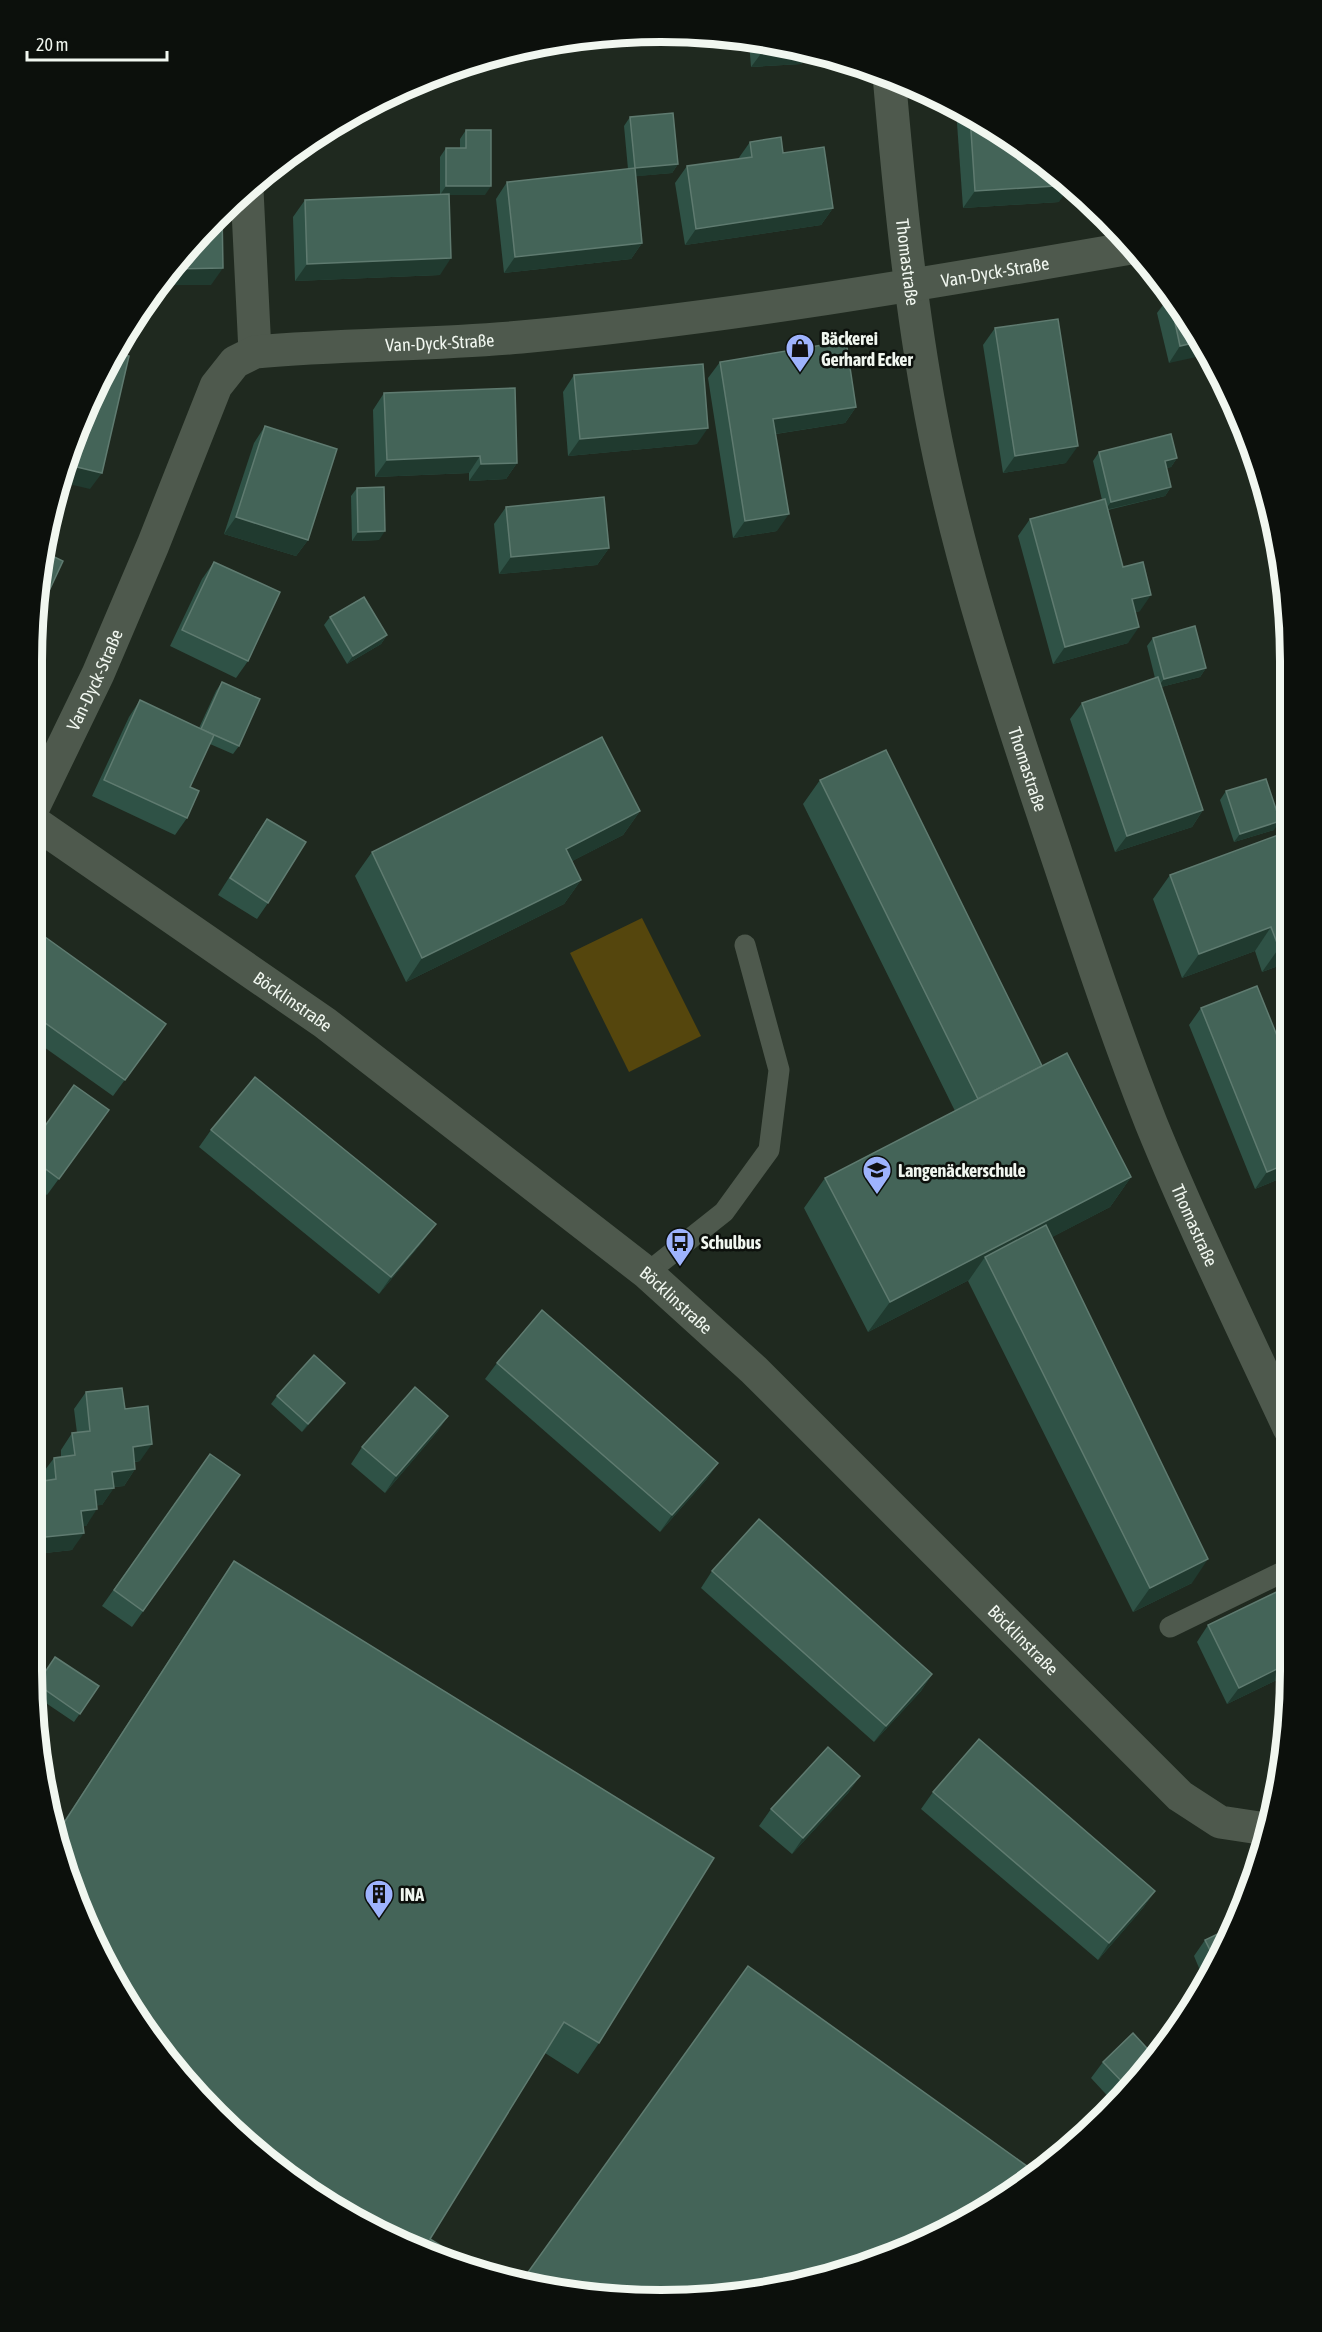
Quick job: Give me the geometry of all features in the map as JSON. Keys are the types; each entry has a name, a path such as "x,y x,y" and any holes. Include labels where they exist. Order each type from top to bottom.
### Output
{"street":[{"name":"Thomastraße","path":"890,86 897,172 931,415 965,565 1017,736 1100,981 1151,1121 1192,1221 1280,1409"},
{"path":"248,200 255,352"},
{"name":"Van-Dyck-Straße","path":"42,790 98,674 153,545 216,386 235,362 255,352 519,337 630,325 912,286 1123,249"},
{"name":"Böcklinstraße","path":"42,828 325,1023 647,1273 754,1370 945,1564 1180,1796 1220,1822 1259,1829"}],"lane":[{"path":"647,1273 724,1212 769,1150 779,1070 745,945"},
{"path":"1170,1628 1280,1573"}],"shaded area":[{"path":"642,918 701,1036 629,1072 570,953"}],"building":[{"path":"673,113 678,164 635,168 630,117"},
{"path":"971,125 1005,146 1057,186 975,191"},
{"path":"466,130 491,130 491,186 446,186 446,148 466,148"},
{"path":"781,137 783,153 824,147 833,208 696,229 687,166 752,157 750,142"},
{"path":"635,168 642,243 515,257 507,182"},
{"path":"449,194 451,258 307,264 305,200"},
{"path":"222,224 223,268 183,269"},
{"path":"1173,313 1192,343 1180,346"},
{"path":"1058,319 1078,446 1015,456 995,328"},
{"path":"846,341 856,407 773,419 789,514 745,521 720,362"},
{"path":"123,355 129,356 102,473 74,466 89,424"},
{"path":"703,364 708,428 580,439 574,375"},
{"path":"515,388 517,463 481,464 480,456 387,460 384,393"},
{"path":"265,426 337,449 308,540 236,517"},
{"path":"1171,434 1177,458 1165,461 1171,487 1111,502 1099,452"},
{"path":"384,487 385,531 358,532 357,488"},
{"path":"604,497 609,548 511,557 506,507"},
{"path":"1105,499 1123,567 1143,562 1151,595 1132,599 1139,627 1065,647 1030,519"},
{"path":"51,555 63,561 45,599"},
{"path":"214,562 280,592 248,661 182,630"},
{"path":"364,597 387,635 353,656 330,617"},
{"path":"1195,626 1206,668 1164,679 1153,638"},
{"path":"1158,677 1203,810 1127,836 1082,703"},
{"path":"222,682 260,699 239,746 201,729"},
{"path":"140,700 214,735 190,787 199,791 187,818 104,780"},
{"path":"602,737 640,811 566,849 581,880 422,958 372,852"},
{"path":"886,750 1042,1066 978,1099 820,780"},
{"path":"1266,779 1280,821 1240,834 1226,791"},
{"path":"267,819 306,842 268,903 230,878"},
{"path":"1280,834 1280,948 1271,927 1199,954 1170,875"},
{"path":"42,935 166,1024 125,1080 42,1021"},
{"path":"1257,986 1280,1043 1280,1167 1267,1172 1201,1008"},
{"path":"1067,1053 1131,1177 890,1302 825,1178"},
{"path":"255,1077 436,1224 391,1277 211,1130"},
{"path":"74,1085 109,1110 59,1179 42,1166 42,1130"},
{"path":"1046,1225 1208,1559 1150,1588 985,1257"},
{"path":"542,1310 718,1463 672,1515 497,1363"},
{"path":"314,1355 345,1383 308,1424 277,1396"},
{"path":"415,1387 448,1416 396,1476 362,1447"},
{"path":"122,1388 125,1409 148,1406 152,1444 133,1447 135,1469 112,1472 114,1488 95,1490 97,1509 81,1511 84,1533 42,1537 42,1481 56,1479 54,1458 75,1455 72,1433 90,1431 86,1392"},
{"path":"210,1454 240,1475 143,1611 114,1590"},
{"path":"759,1519 932,1674 886,1726 712,1571"},
{"name":"INA","path":"234,1561 714,1858 599,2043 564,2022 430,2239 455,2254 387,2226 317,2186 284,2162 223,2109 170,2048 146,2015 125,1980 89,1908 62,1826"},
{"path":"1280,1590 1280,1668 1239,1688 1208,1625"},
{"path":"55,1657 99,1686 80,1714 42,1688 42,1676"},
{"path":"979,1739 1155,1891 1109,1943 933,1792"},
{"path":"828,1747 860,1776 803,1838 771,1809"},
{"path":"1222,1932 1212,1953 1205,1940"},
{"path":"748,1966 1030,2168 970,2207 898,2243 821,2269 782,2278 742,2285 661,2290 580,2285 526,2275"},
{"path":"1133,2033 1150,2051 1123,2083 1103,2062"}],"place":[{"name":"Bäckerei Gerhard Ecker","path":"800,374"},
{"name":"Langenäckerschule","path":"877,1196"},
{"name":"Schulbus","path":"680,1268"},
{"name":"INA","path":"379,1920"}]}
